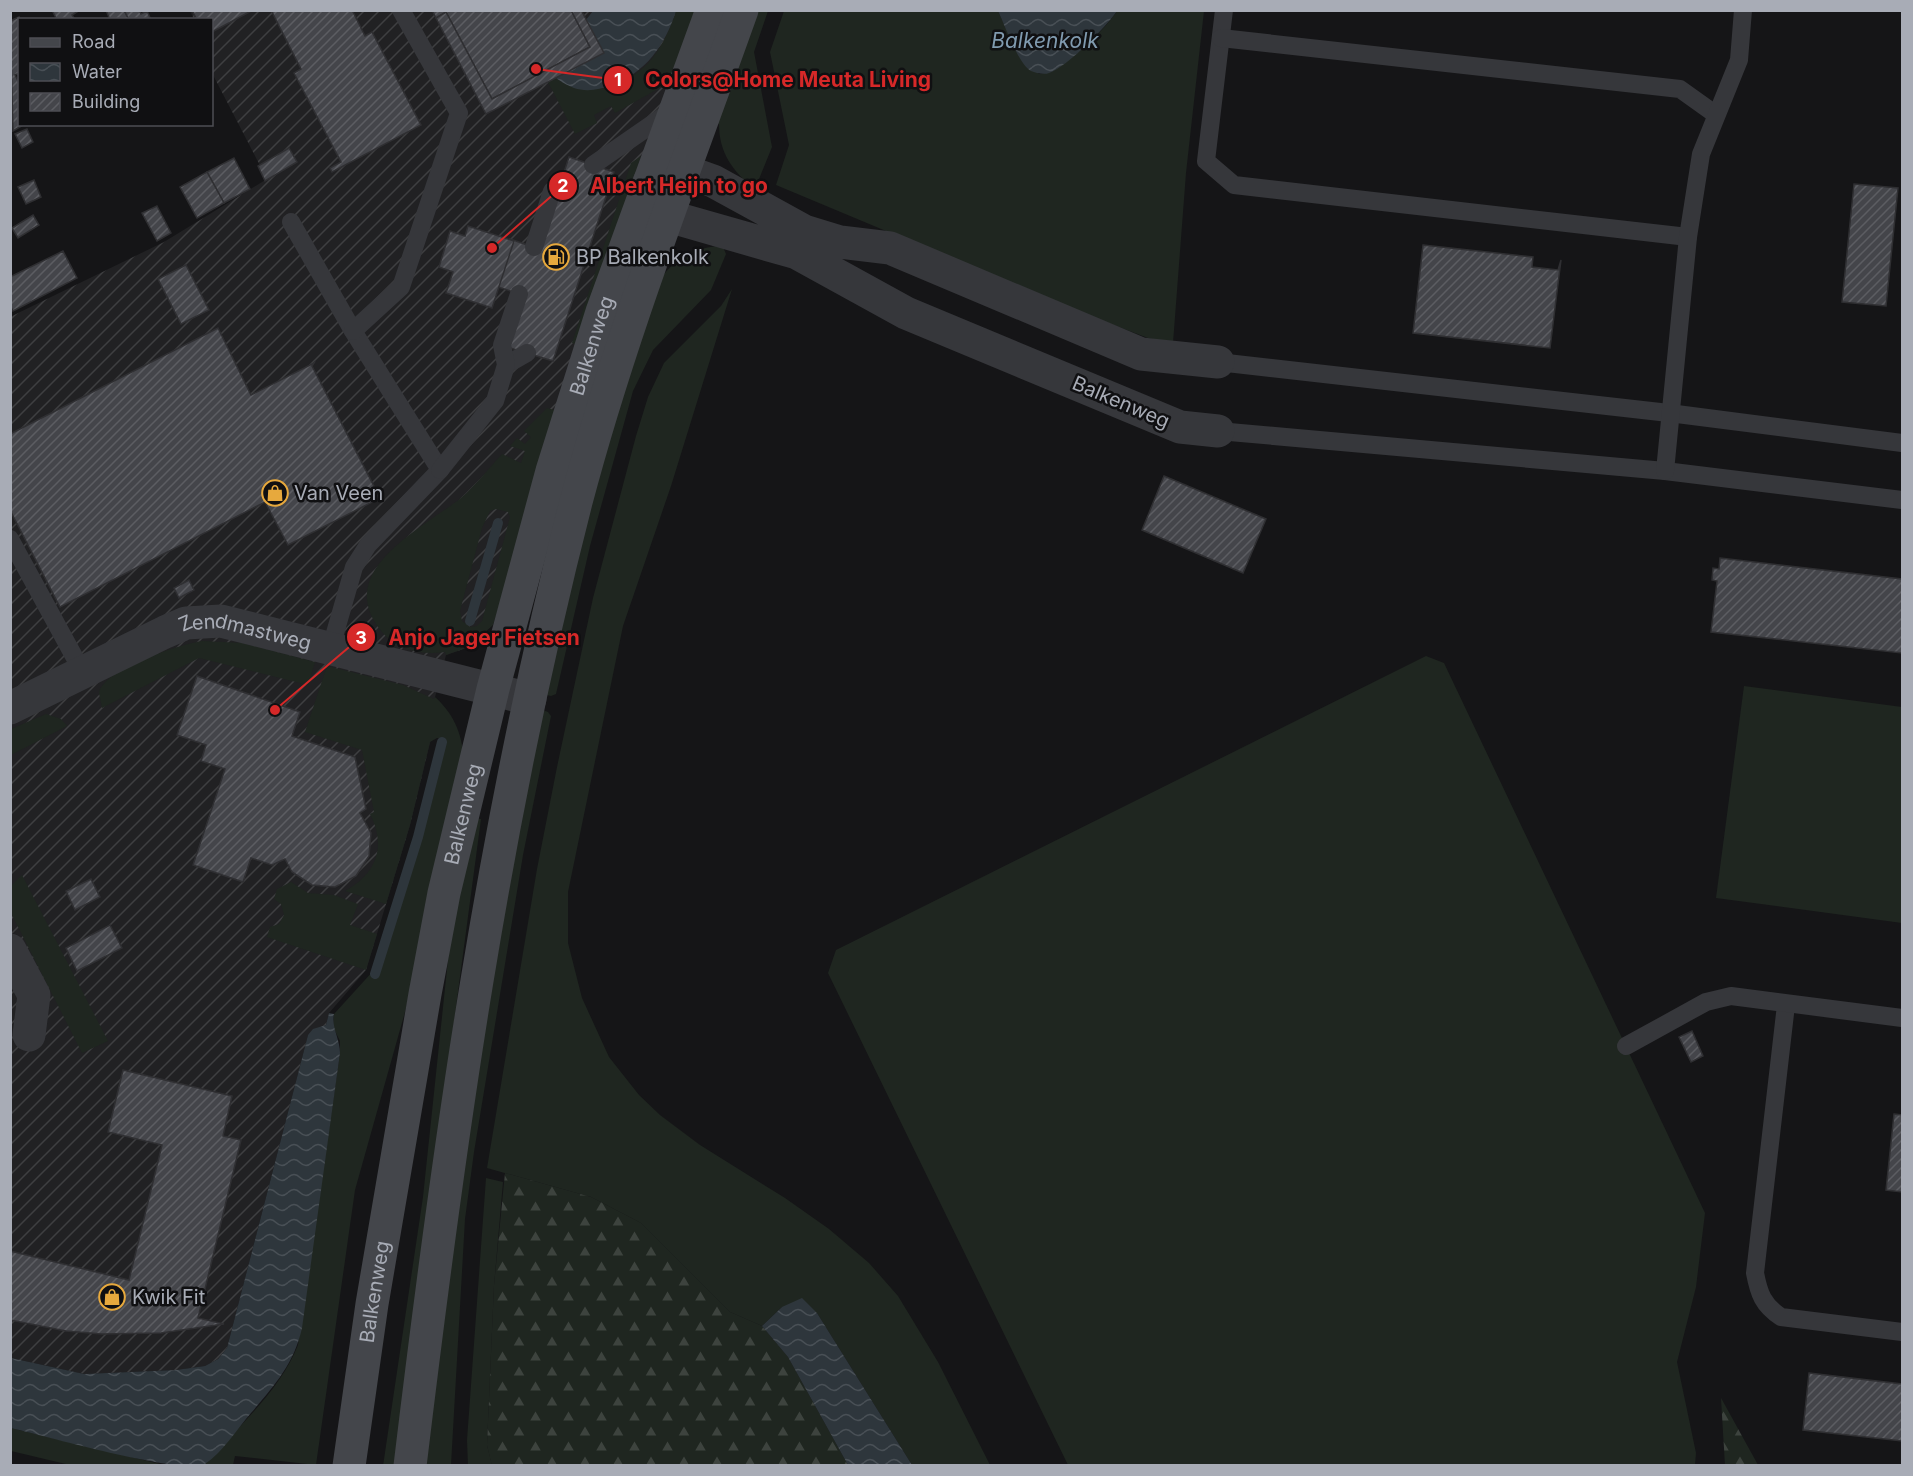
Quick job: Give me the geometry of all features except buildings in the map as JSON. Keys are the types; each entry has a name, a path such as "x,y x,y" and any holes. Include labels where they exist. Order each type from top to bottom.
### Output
{"main road":[{"name":"Balkenweg","path":"410,1466 463,1057 505,815 577,500 612,381 685,171 689,114 712,10"},
{"name":"Balkenweg","path":"349,1466 372,1304 425,994 444,893 493,689 552,471 602,312 649,182 689,114 742,10"}],"street":[{"path":"668,216 649,182 685,171 713,181 804,231 840,242 890,248 1141,354 1218,362"},
{"name":"Balkenweg","path":"668,216 797,253 906,313 1180,427 1218,431"},
{"path":"1027,362 1045,315"},
{"name":"Zendmastweg","path":"10,708 82,671 186,623 221,621 530,699"},
{"path":"14,963 34,994 29,1035"}],"lane":[{"path":"353,331 401,287 459,113 401,10"},
{"path":"1224,10 1206,161 1234,185 1688,237"},
{"path":"1665,471 1688,237 1701,154 1715,114 1739,60 1743,10"},
{"path":"1221,38 1680,89 1715,114"},
{"path":"593,165 610,153 689,114"},
{"path":"538,241 552,191 560,186"},
{"path":"291,222 353,331 440,470"},
{"path":"331,647 354,567 368,545 440,470 495,401 506,365 502,345 514,317 519,294"},
{"path":"506,365 527,353"},
{"path":"1218,362 1669,413 1902,443"},
{"path":"1218,431 1665,471 1902,500"},
{"path":"10,539 82,671"},
{"path":"1626,1046 1706,1002 1731,996 1786,1005 1902,1017"},
{"path":"1786,1005 1755,1274 1759,1295 1768,1309 1781,1317 1902,1332"}],"shaded area":[{"path":"190,11 701,11 485,635 469,647 446,655 435,697 436,718 410,825 366,970 329,1013 326,1025 308,1035 227,1348 218,1359 205,1366 176,1370 84,1374 11,1358 10,314 12,316 164,242 267,179 213,75 213,18 194,18"}],"green space":[{"path":"676,11 701,11 674,80 615,113 611,106 594,115 597,123 575,134 548,82 556,78 568,85 595,89 622,82 634,75 654,56 667,34"},
{"path":"756,11 768,11 754,52 772,147 755,189 740,176 729,161 722,144 719,124 716,123"},
{"path":"784,11 998,11 1016,50 1039,74 1071,58 1103,29 1117,11 1204,11 1186,173 1173,343 1148,338 1082,313 776,185 789,145 770,52"},
{"path":"641,156 582,346 572,343 631,163"},
{"path":"717,246 723,247 726,254 711,290 653,350 633,391 590,546 556,694 551,696 542,694 584,517 659,281 684,256"},
{"path":"732,289 671,486 623,626 568,892 568,943 582,998 609,1057 639,1095 660,1115 700,1145 785,1198 829,1229 869,1263 898,1296 938,1362 990,1465 912,1465 817,1313 782,1307 762,1326 730,1312 641,1223 591,1197 487,1168 537,869 557,767 593,598 636,436 648,397 664,363 721,306"},
{"path":"547,408 561,412 493,625 469,647 446,655 445,652 427,653 410,650 395,643 382,632 369,610 367,590 374,571 405,538 467,493 502,454 521,463 525,451 510,446 517,438 525,444 531,437 524,431","holes":["496,509 508,512 510,517 482,621 477,626 470,627 462,621 460,611 482,528 490,511"]},
{"path":"203,641 242,643 315,662 308,685 199,658 102,708 99,693 104,684 114,675 161,652"},
{"path":"1426,656 1444,663 1705,1213 1696,1287 1677,1362 1696,1453 1695,1465 1068,1465 828,973 836,950"},
{"path":"327,666 403,685 434,699 435,697 453,719 457,728 464,764 405,1012 355,1190 316,1465 235,1456 233,1465 200,1466 269,1393 290,1362 298,1345 340,1053 340,1041 333,1027 334,1014 374,970 443,738 430,742 410,825 386,904 345,891 356,884 371,868 376,858 378,838 370,814 374,812 362,750 305,732"},
{"path":"1744,686 1902,707 1902,923 1716,898"},
{"path":"540,709 551,716 523,855 465,1219 451,1465 425,1466 457,1187"},
{"path":"46,714 61,719 67,726 11,755 11,729"},
{"path":"472,818 481,819 395,1465 383,1466 423,1197 456,884"},
{"path":"22,875 108,1041 82,1053 11,913 10,887"},
{"path":"291,882 308,893 334,895 358,904 350,925 377,934 366,970 267,937 270,927 279,924 284,915 281,904 274,899 277,889"},
{"path":"505,1173 591,1197 641,1223 730,1312 762,1326 788,1357 848,1465 492,1466 487,1445 494,1286"},
{"path":"486,1178 503,1182 494,1286 487,1445 492,1465 468,1466 467,1440"},
{"path":"1721,1398 1758,1465 1725,1465"},
{"path":"11,1428 161,1465 70,1465 11,1451"}],"water":[{"name":"Balkenkolk","path":"998,10 1117,11 1076,55 1057,69 1045,74 1031,71 1021,61"},
{"path":"593,11 676,11 660,46 653,56 634,73 602,88 588,90 574,88 546,71"},
{"path":"329,1013 334,1014 340,1053 302,1328 294,1353 275,1384 230,1440 205,1464 192,1466 143,1460 11,1428 11,1358 84,1374 176,1370 205,1366 218,1359 227,1348 308,1035 313,1029 326,1025"},
{"path":"802,1298 817,1313 912,1465 848,1465 788,1357 762,1326 782,1307"}],"waterway":[{"path":"470,621 498,523"},
{"path":"375,974 418,837 442,742"}],"place":[{"name":"Colors@Home Meuta Living","path":"536,69"},
{"name":"Albert Heijn to go","path":"492,248"},
{"name":"BP Balkenkolk","path":"556,257"},
{"name":"Van Veen","path":"275,493"},
{"name":"Anjo Jager Fietsen","path":"275,710"},
{"name":"Kwik Fit","path":"112,1297"}]}
